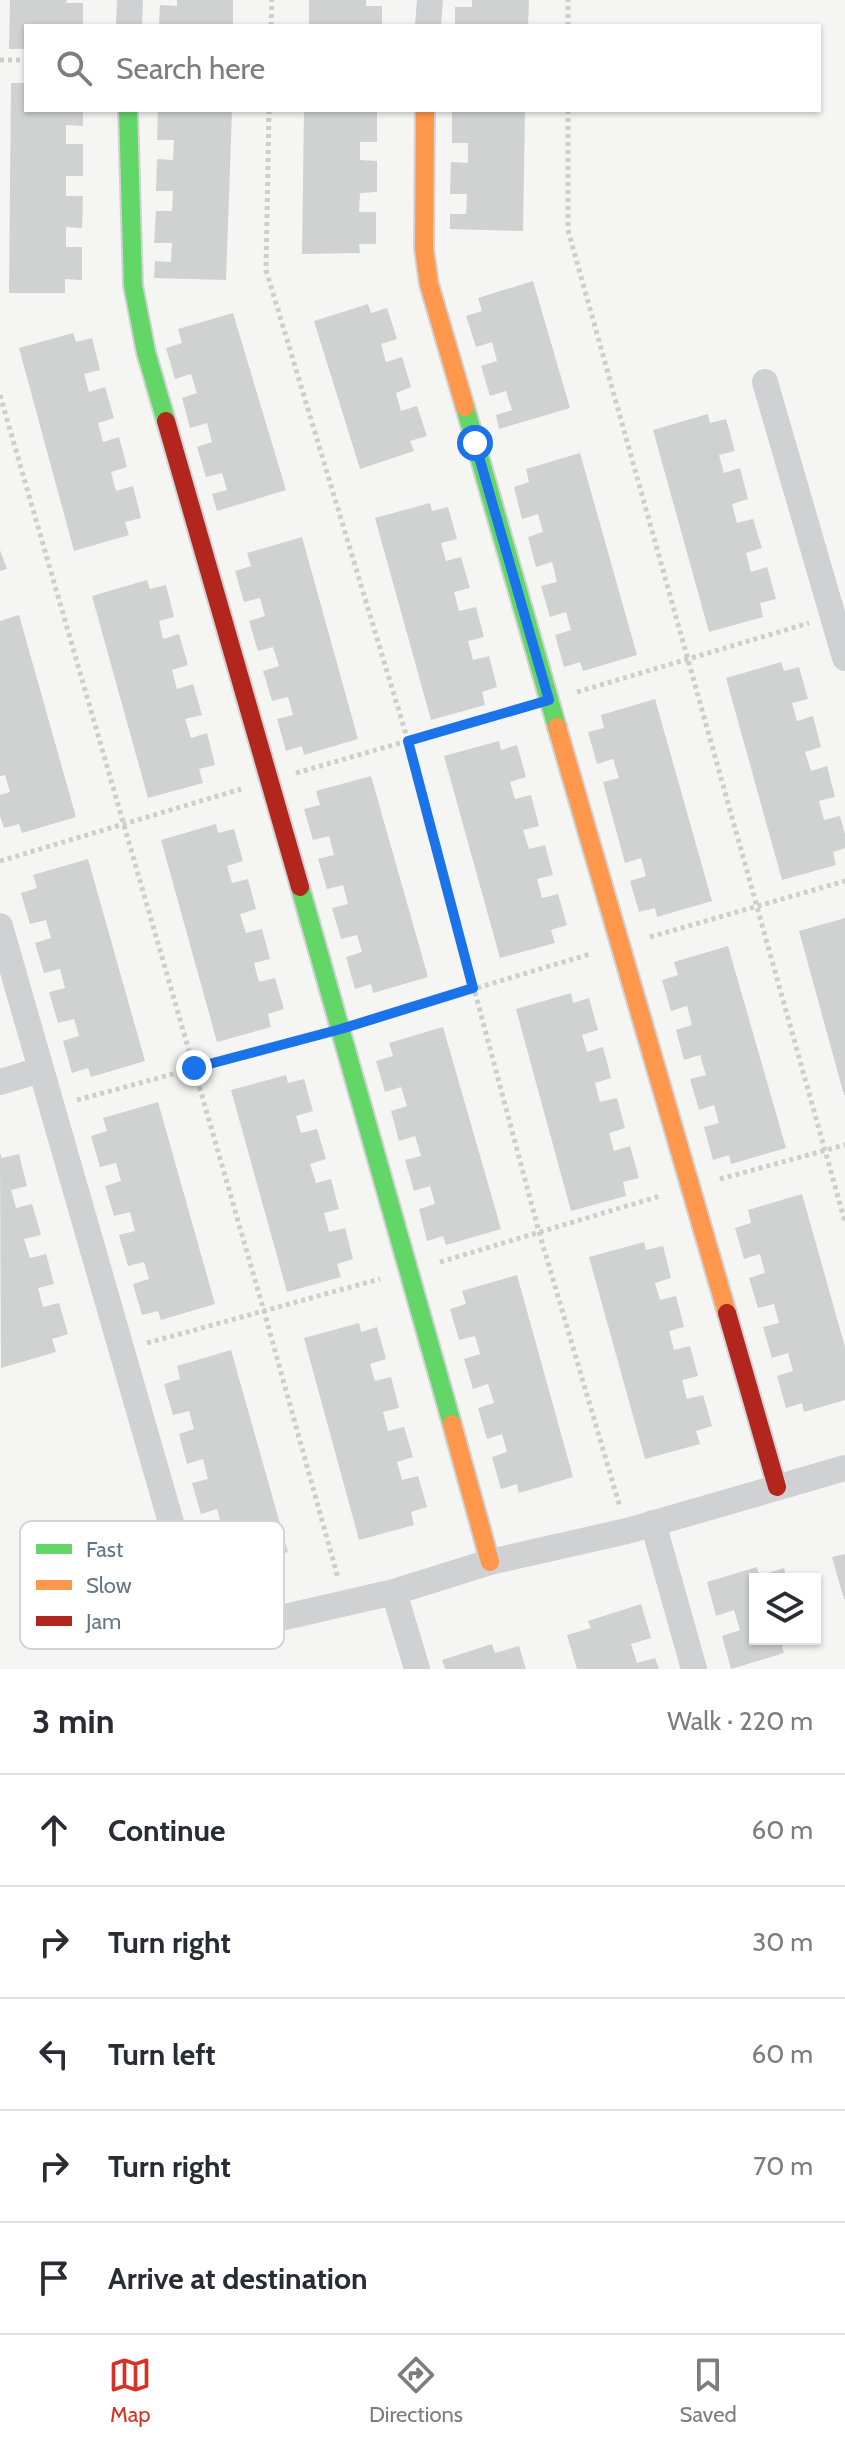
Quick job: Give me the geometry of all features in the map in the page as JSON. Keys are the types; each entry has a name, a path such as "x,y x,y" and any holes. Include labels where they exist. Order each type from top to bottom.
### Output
{"street":[{"path":"129,24 130,0"},
{"path":"428,24 430,0"},
{"path":"128,112 133,285 137,315 490,1562"},
{"path":"425,112 424,249 429,284 777,1487"},
{"path":"765,382 845,658"},
{"path":"0,926 171,1521"},
{"path":"0,1082 40,1070"},
{"path":"284,1617 394,1592 490,1562 627,1531 845,1468"},
{"path":"653,1523 694,1669"},
{"path":"394,1592 417,1669"}],"path":[{"path":"271,24 272,0"},
{"path":"568,0 568,24"},
{"path":"0,60 24,60"},
{"path":"269,112 266,270 408,741 539,1232 627,1531"},
{"path":"568,112 568,230 845,1222"},
{"path":"0,395 344,1602"},
{"path":"0,861 833,616"},
{"path":"53,1106 341,1029 845,881"},
{"path":"690,1187 845,1145"}],"building":[{"path":"10,0 83,3 83,24 24,24 24,49 9,49"},
{"path":"177,0 233,0 233,24 159,24 160,5 177,6"},
{"path":"309,0 366,0 366,6 382,6 382,24 309,24"},
{"path":"472,0 529,0 528,24 455,24 455,7 472,7"},
{"path":"11,83 24,83 24,112 83,112 83,126 66,125 66,144 83,144 83,176 66,176 66,196 83,196 82,228 66,227 66,247 82,247 82,280 65,279 65,293 9,293"},
{"path":"158,112 232,112 226,280 154,278 155,261 171,262 172,243 154,243 156,211 172,211 173,191 156,191 157,159 173,160 174,140 157,140"},
{"path":"304,112 377,112 377,142 360,142 360,160 377,161 377,192 360,193 359,212 376,212 376,244 359,244 360,253 302,254"},
{"path":"452,112 525,112 523,231 450,229 450,214 466,214 467,194 450,194 451,162 468,163 468,143 452,143"},
{"path":"533,281 570,408 499,429 496,415 512,410 506,391 490,396 481,366 497,361 492,342 476,347 466,316 482,311 478,298"},
{"path":"368,304 371,313 387,308 397,339 381,344 386,362 402,357 411,387 396,393 401,411 417,406 427,436 410,441 414,451 360,469 314,321"},
{"path":"233,313 286,490 217,511 212,494 227,490 222,473 206,477 197,447 212,442 207,423 190,428 182,398 197,393 191,374 175,379 166,348 182,343 178,329"},
{"path":"73,333 76,342 92,338 100,370 84,374 89,392 105,387 114,418 98,423 103,442 119,437 127,467 111,472 116,491 133,486 141,518 125,522 129,535 74,551 19,348"},
{"path":"708,414 710,423 726,419 735,451 719,455 724,473 740,468 748,499 732,504 737,523 753,519 762,548 746,553 751,572 767,567 776,599 760,603 763,617 709,632 653,430"},
{"path":"580,453 637,655 583,671 580,662 564,667 555,635 571,630 566,612 550,617 541,586 557,582 552,562 536,567 528,537 543,532 538,514 522,519 514,487 529,482 526,469"},
{"path":"430,503 432,511 448,507 457,539 441,543 446,561 461,557 470,588 454,592 459,611 476,607 484,637 468,641 473,660 489,656 497,687 482,692 485,705 431,720 375,518"},
{"path":"302,537 358,739 304,755 302,746 286,751 277,719 293,715 288,697 272,701 263,671 279,666 273,647 258,651 249,621 265,616 260,598 244,602 235,571 251,566 247,553"},
{"path":"0,550 7,569 0,571"},
{"path":"147,580 150,589 166,585 174,617 159,621 163,639 179,634 188,665 172,670 177,689 193,684 202,715 185,719 191,738 207,733 215,765 199,769 203,783 148,798 92,596"},
{"path":"19,615 76,817 22,833 19,824 4,828 0,816 0,795 10,792 5,775 0,776 0,621"},
{"path":"781,662 784,671 799,667 808,699 792,703 797,721 813,716 821,747 805,752 811,771 827,766 835,797 819,801 824,820 840,816 845,834 845,848 833,852 836,865 782,880 726,678"},
{"path":"655,699 712,901 657,917 655,908 639,912 630,881 646,876 641,858 625,863 603,782 619,778 613,759 597,764 588,732 604,728 601,715"},
{"path":"499,741 501,750 517,745 526,777 510,782 515,799 531,795 539,826 523,830 529,849 545,845 553,875 537,879 542,898 558,894 567,925 551,930 555,943 500,958 444,756"},
{"path":"371,776 428,977 373,993 371,984 355,989 346,957 362,952 357,935 341,939 332,908 348,904 343,885 327,889 318,859 334,855 329,836 313,840 304,809 320,805 316,791"},
{"path":"216,824 218,833 234,829 243,861 227,866 232,883 248,879 256,909 240,914 246,933 262,929 270,959 254,963 259,982 275,978 284,1009 268,1014 271,1027 217,1042 161,840"},
{"path":"88,859 145,1061 91,1077 88,1068 72,1073 63,1041 79,1036 74,1019 58,1023 49,992 65,988 60,969 44,973 35,943 51,938 46,920 30,924 21,893 37,888 33,875"},
{"path":"845,918 845,1095 844,1095 799,931"},
{"path":"728,946 786,1148 731,1164 729,1155 713,1160 704,1127 719,1123 714,1105 699,1110 690,1079 706,1075 700,1055 684,1060 676,1030 692,1025 687,1006 671,1011 662,980 678,975 674,962"},
{"path":"571,993 573,1003 589,998 598,1030 582,1035 587,1052 603,1047 611,1078 595,1083 600,1102 617,1098 625,1128 609,1133 614,1151 630,1146 639,1178 623,1182 626,1196 571,1211 516,1009"},
{"path":"443,1027 501,1229 446,1245 443,1236 427,1241 419,1209 435,1204 430,1186 414,1191 405,1160 421,1156 415,1136 399,1141 391,1111 407,1106 401,1087 385,1092 376,1061 393,1056 389,1043"},
{"path":"286,1075 288,1083 304,1079 313,1111 296,1116 301,1133 317,1129 326,1159 310,1164 316,1183 331,1179 339,1209 324,1213 329,1232 345,1228 353,1259 337,1264 341,1277 287,1292 231,1090"},
{"path":"158,1102 215,1304 161,1320 158,1311 142,1315 133,1284 149,1279 144,1262 128,1266 119,1235 135,1231 130,1212 114,1216 105,1186 121,1181 116,1163 100,1167 91,1136 107,1131 103,1118"},
{"path":"0,1153 2,1158 19,1154 27,1186 11,1190 16,1208 32,1204 41,1235 24,1239 30,1258 46,1254 54,1284 38,1288 43,1307 59,1303 68,1334 52,1339 56,1352 1,1368"},
{"path":"802,1194 845,1347 845,1400 804,1412 802,1403 786,1408 777,1376 793,1371 788,1353 772,1358 763,1327 779,1323 774,1304 758,1308 749,1278 765,1273 760,1254 744,1259 735,1228 751,1223 748,1210"},
{"path":"644,1242 646,1250 663,1246 671,1278 655,1283 660,1300 676,1296 684,1327 669,1331 674,1350 690,1346 698,1376 682,1380 687,1399 703,1395 712,1426 696,1431 700,1444 645,1459 589,1257"},
{"path":"517,1275 573,1477 519,1493 517,1484 501,1489 492,1457 507,1452 502,1434 487,1439 478,1408 494,1403 488,1384 473,1389 464,1359 480,1354 475,1336 459,1340 450,1309 466,1304 462,1291"},
{"path":"359,1323 361,1332 377,1327 386,1359 370,1364 375,1381 391,1377 399,1408 383,1412 388,1431 404,1427 413,1457 397,1462 402,1480 418,1476 427,1507 411,1512 414,1525 359,1540 304,1338"},
{"path":"231,1350 279,1521 220,1521 217,1509 201,1514 192,1483 208,1479 203,1459 187,1464 179,1434 194,1429 189,1411 173,1415 164,1384 180,1379 177,1366"},
{"path":"845,1554 845,1599 844,1599 832,1557"},
{"path":"757,1567 758,1573 749,1573 749,1645 785,1645 782,1646 784,1653 731,1669 722,1636 740,1630 734,1610 716,1616 707,1582"},
{"path":"784,1568 785,1573 768,1573"},
{"path":"641,1604 651,1638 631,1644 637,1663 655,1658 659,1669 577,1669 567,1635 591,1628 588,1621"},
{"path":"492,1644 495,1653 519,1646 526,1669 445,1669 442,1660"}],"traffic: fast":[{"path":"128,112 133,285 146,352 166,421"},
{"path":"465,407 557,727"},
{"path":"300,887 452,1424"}],"traffic: slow":[{"path":"425,112 424,249 429,284 465,407"},
{"path":"557,727 727,1313"},
{"path":"452,1424 490,1562"}],"traffic: jam":[{"path":"166,421 300,887"},
{"path":"727,1313 777,1487"}],"route":[{"path":"194,1068 341,1029 473,988 408,741 549,700 475,443"}]}
